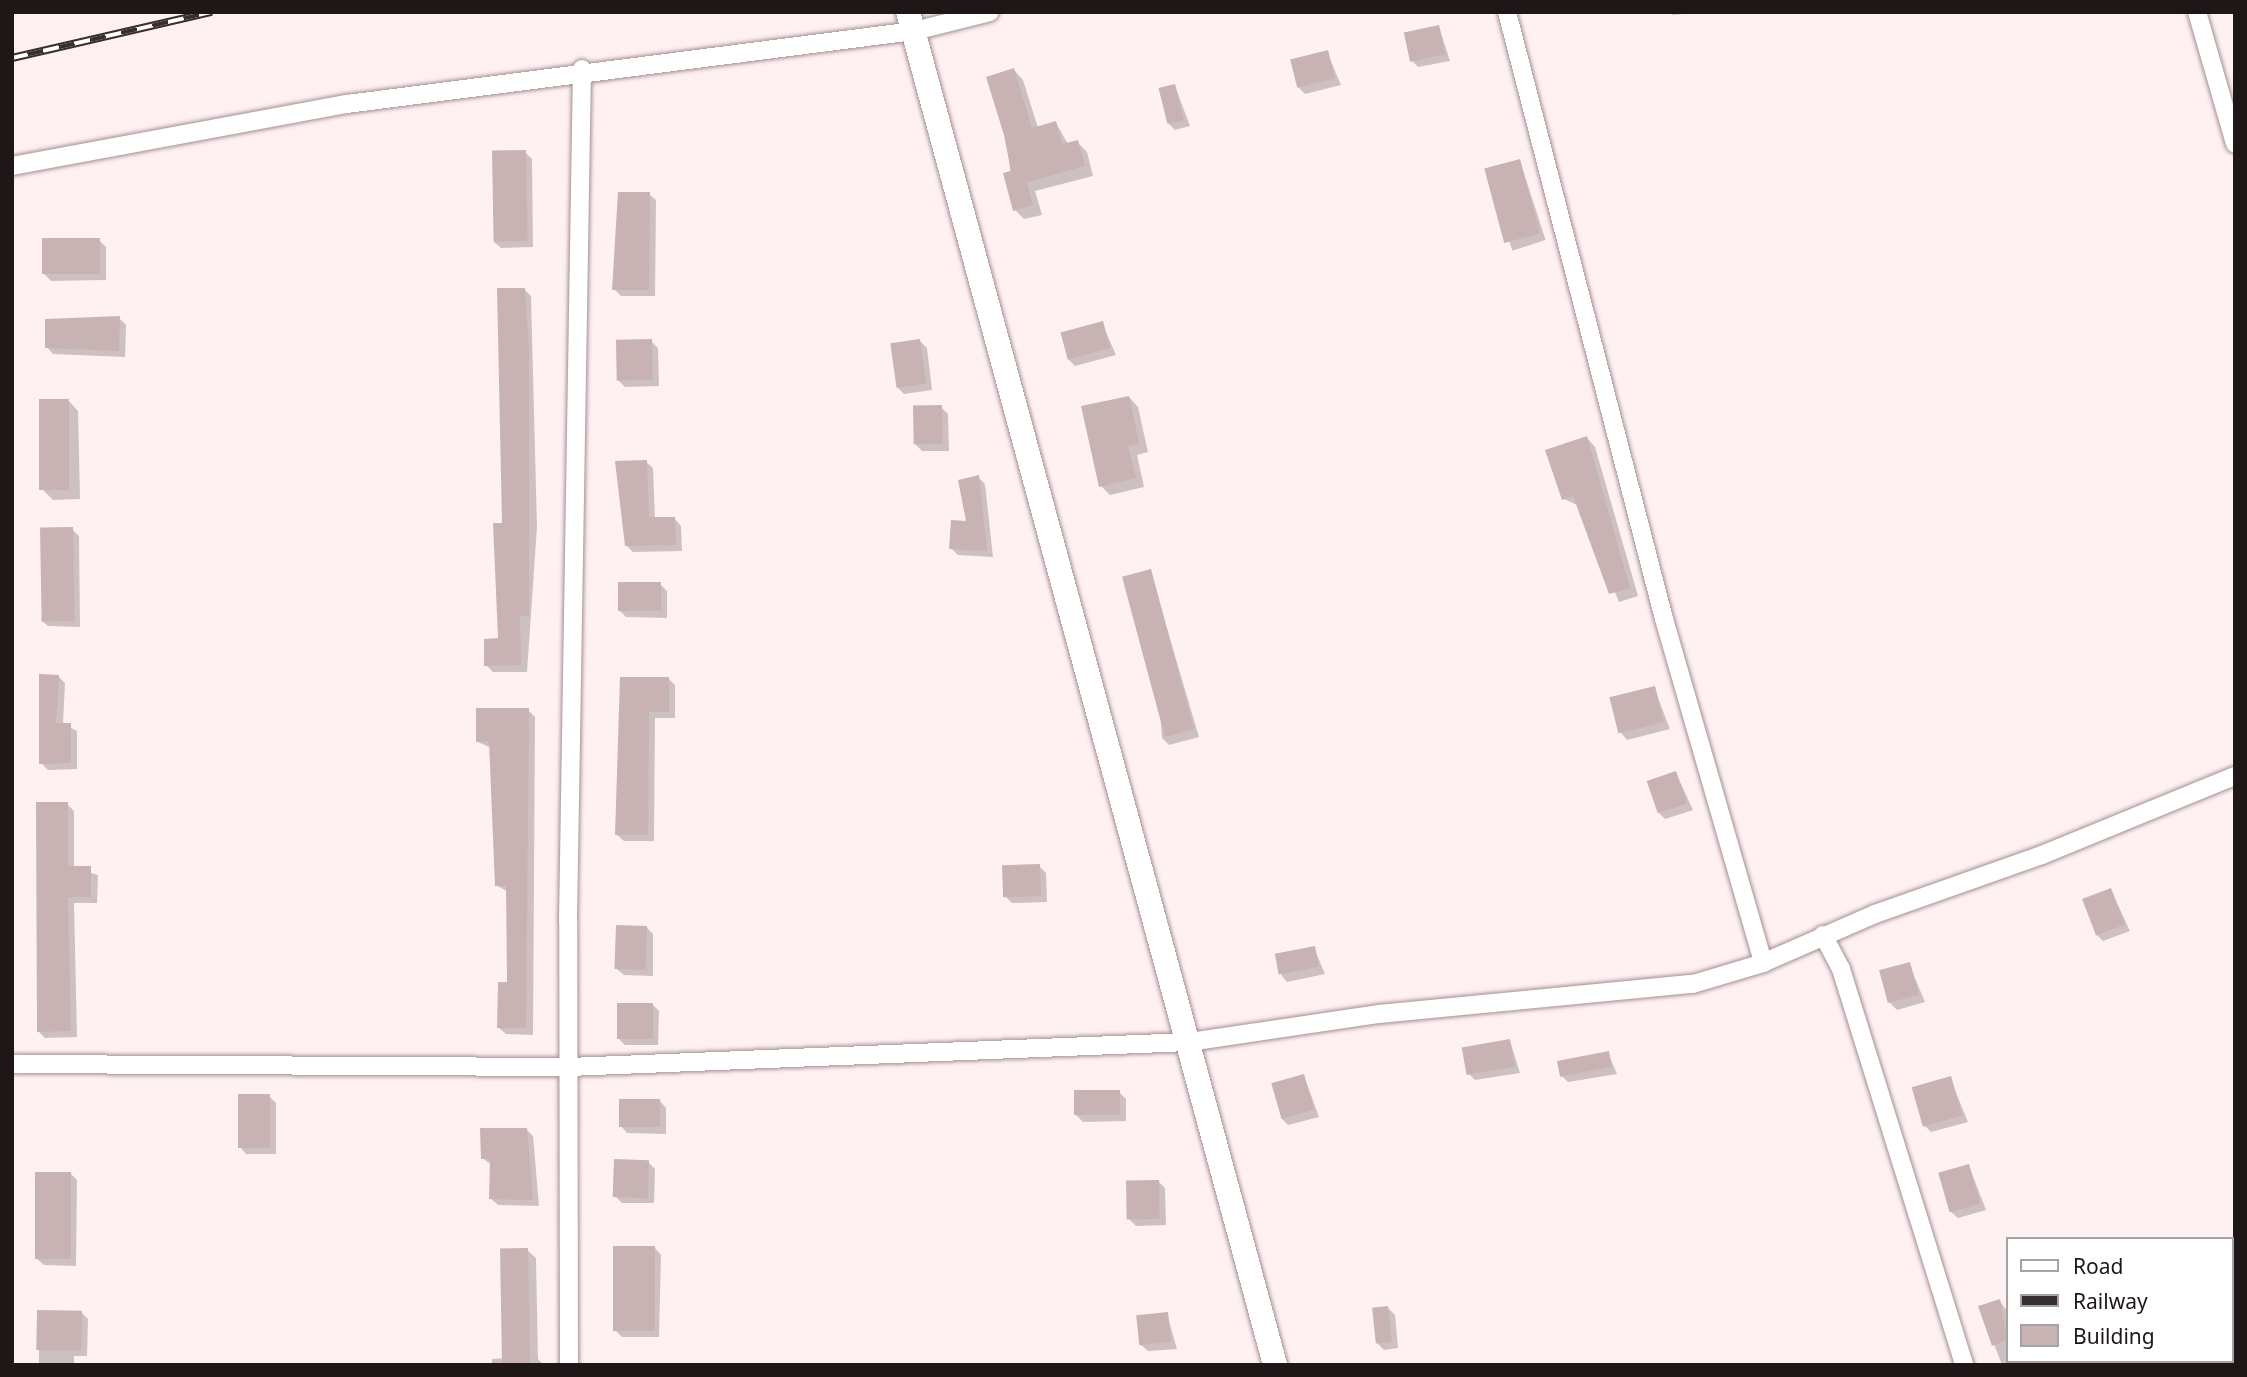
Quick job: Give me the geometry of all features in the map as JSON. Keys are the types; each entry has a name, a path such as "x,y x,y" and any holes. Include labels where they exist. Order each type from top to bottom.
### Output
{"street":[{"path":"12,166 346,104 990,12"},
{"path":"1507,12 1664,619 1763,963"},
{"path":"2197,12 2235,144"},
{"path":"911,22 1050,551 1189,1042 1275,1365"},
{"path":"569,1365 569,1067 582,69"},
{"path":"12,1064 569,1067 1189,1042 1352,1017 1693,984 1763,963 1823,935 2235,776"},
{"path":"1823,935 1841,969 1964,1365"}],"building":[{"path":"1439,25 1445,54 1410,62 1404,32"},
{"path":"1328,50 1335,78 1297,88 1290,59"},
{"path":"1014,68 1032,128 1056,121 1062,144 1078,140 1085,166 1027,182 1033,205 1013,211 1003,173 1011,171 1004,135 986,77"},
{"path":"1175,84 1184,120 1167,124 1159,88"},
{"path":"526,150 528,241 494,242 492,151"},
{"path":"1520,159 1540,233 1504,243 1484,169"},
{"path":"618,192 650,192 649,290 612,290"},
{"path":"42,238 100,238 100,274 42,274"},
{"path":"497,288 525,288 529,351 529,616 520,616 521,665 484,666 484,639 498,638 493,523 502,523"},
{"path":"120,316 119,351 45,348 45,319"},
{"path":"1103,321 1110,348 1068,359 1060,332"},
{"path":"652,339 653,380 617,381 616,340"},
{"path":"920,339 926,384 897,388 890,343"},
{"path":"1129,396 1139,443 1128,446 1136,478 1099,487 1081,406"},
{"path":"39,399 69,399 69,490 39,490"},
{"path":"942,405 943,444 914,445 913,406"},
{"path":"1587,436 1630,588 1609,594 1573,496 1562,500 1545,450"},
{"path":"647,460 649,517 675,517 676,545 625,546 615,461"},
{"path":"979,475 987,551 949,549 951,520 966,521 958,480"},
{"path":"73,527 75,621 42,622 40,528"},
{"path":"1151,569 1194,729 1165,737 1122,577"},
{"path":"618,582 661,582 661,611 618,611"},
{"path":"39,674 59,675 56,723 71,723 71,763 39,764"},
{"path":"620,677 669,677 669,712 649,712 648,835 615,835"},
{"path":"1655,686 1664,722 1618,733 1609,697"},
{"path":"476,708 529,708 526,1028 497,1028 498,982 507,982 506,886 495,886 489,742 476,742"},
{"path":"1676,771 1687,803 1658,813 1647,781"},
{"path":"36,802 68,802 68,866 91,866 91,897 68,897 71,1031 37,1032"},
{"path":"1040,864 1041,896 1003,897 1002,865"},
{"path":"2111,888 2125,924 2096,936 2082,899"},
{"path":"616,925 647,926 645,970 614,969"},
{"path":"1315,946 1319,967 1279,974 1275,954"},
{"path":"1910,962 1919,995 1888,1003 1879,970"},
{"path":"617,1003 653,1003 653,1039 617,1039"},
{"path":"1510,1039 1515,1067 1467,1075 1462,1048"},
{"path":"1609,1051 1612,1067 1560,1077 1557,1061"},
{"path":"1304,1074 1314,1110 1282,1119 1271,1083"},
{"path":"1951,1076 1962,1115 1923,1127 1912,1087"},
{"path":"1074,1090 1120,1090 1120,1115 1074,1115"},
{"path":"238,1094 270,1094 270,1148 238,1148"},
{"path":"619,1099 660,1099 660,1127 619,1127"},
{"path":"480,1128 527,1128 533,1200 489,1199 490,1159 481,1159"},
{"path":"614,1159 649,1160 648,1198 613,1197"},
{"path":"1969,1164 1980,1203 1950,1212 1938,1173"},
{"path":"35,1172 71,1172 71,1259 35,1259"},
{"path":"1159,1180 1160,1219 1127,1220 1126,1181"},
{"path":"613,1246 655,1246 655,1331 613,1331"},
{"path":"500,1248 528,1248 530,1365 502,1365"},
{"path":"2000,1299 2006,1340 1992,1346 1978,1306"},
{"path":"1388,1306 1392,1342 1376,1343 1372,1308"},
{"path":"37,1310 82,1311 81,1351 36,1350"},
{"path":"1168,1312 1171,1342 1139,1345 1136,1315"}],"railway":[{"path":"12,58 212,12"}]}
